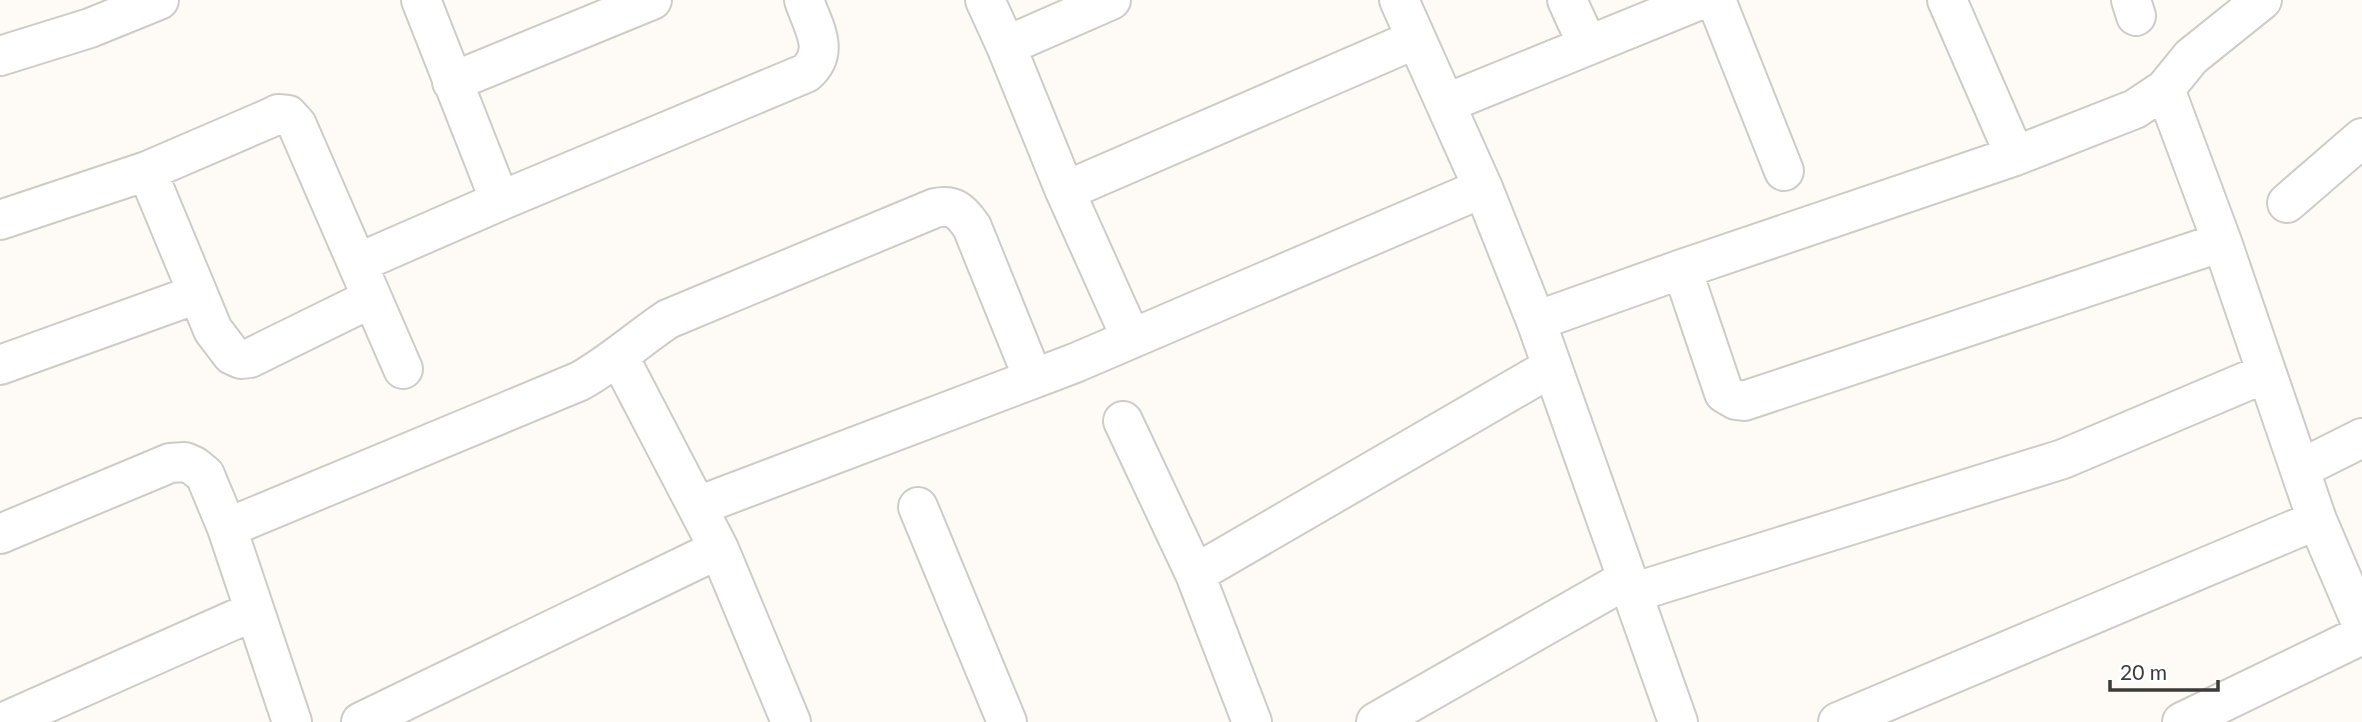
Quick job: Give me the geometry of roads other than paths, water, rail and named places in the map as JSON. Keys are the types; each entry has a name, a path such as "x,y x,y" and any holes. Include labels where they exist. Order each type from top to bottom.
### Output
{"street":[{"path":"421,0 500,201"},
{"path":"452,82 652,0"},
{"path":"358,263 806,73 819,59 820,48 804,0"},
{"path":"985,0 1065,191 1131,338"},
{"path":"1006,46 1111,0"},
{"path":"1399,0 1447,103 1536,321 1678,722"},
{"path":"1567,0 1587,44"},
{"path":"1447,103 1700,0"},
{"path":"1716,0 1784,171"},
{"path":"1947,0 2015,156"},
{"path":"1536,321 2015,156 2135,109 2165,89 2192,57 2262,0"},
{"path":"0,56 90,28 155,1"},
{"path":"1065,191 1416,39"},
{"path":"2165,89 2222,242 2317,520 2362,625"},
{"path":"0,220 148,172 278,114 288,115 297,125 403,369"},
{"path":"2287,203 2362,138"},
{"path":"148,172 213,330 232,355 241,359 250,358 372,298"},
{"path":"698,506 1033,378 1483,188"},
{"path":"227,528 580,381 619,357 640,338 668,319 934,208 954,207 972,227 1033,378"},
{"path":"1682,269 1724,393 1744,401 2222,242"},
{"path":"0,365 197,294"},
{"path":"619,357 719,549 791,722"},
{"path":"1195,574 1552,368"},
{"path":"1376,722 1630,586 2063,459 2266,373"},
{"path":"1123,421 1195,574 1252,722"},
{"path":"2300,469 2362,438"},
{"path":"0,534 170,463 185,462 205,475 227,528 292,722"},
{"path":"918,507 1007,722"},
{"path":"1839,722 2317,520"},
{"path":"361,722 719,549"},
{"path":"4,722 254,611"},
{"path":"2182,722 2362,635"}]}
